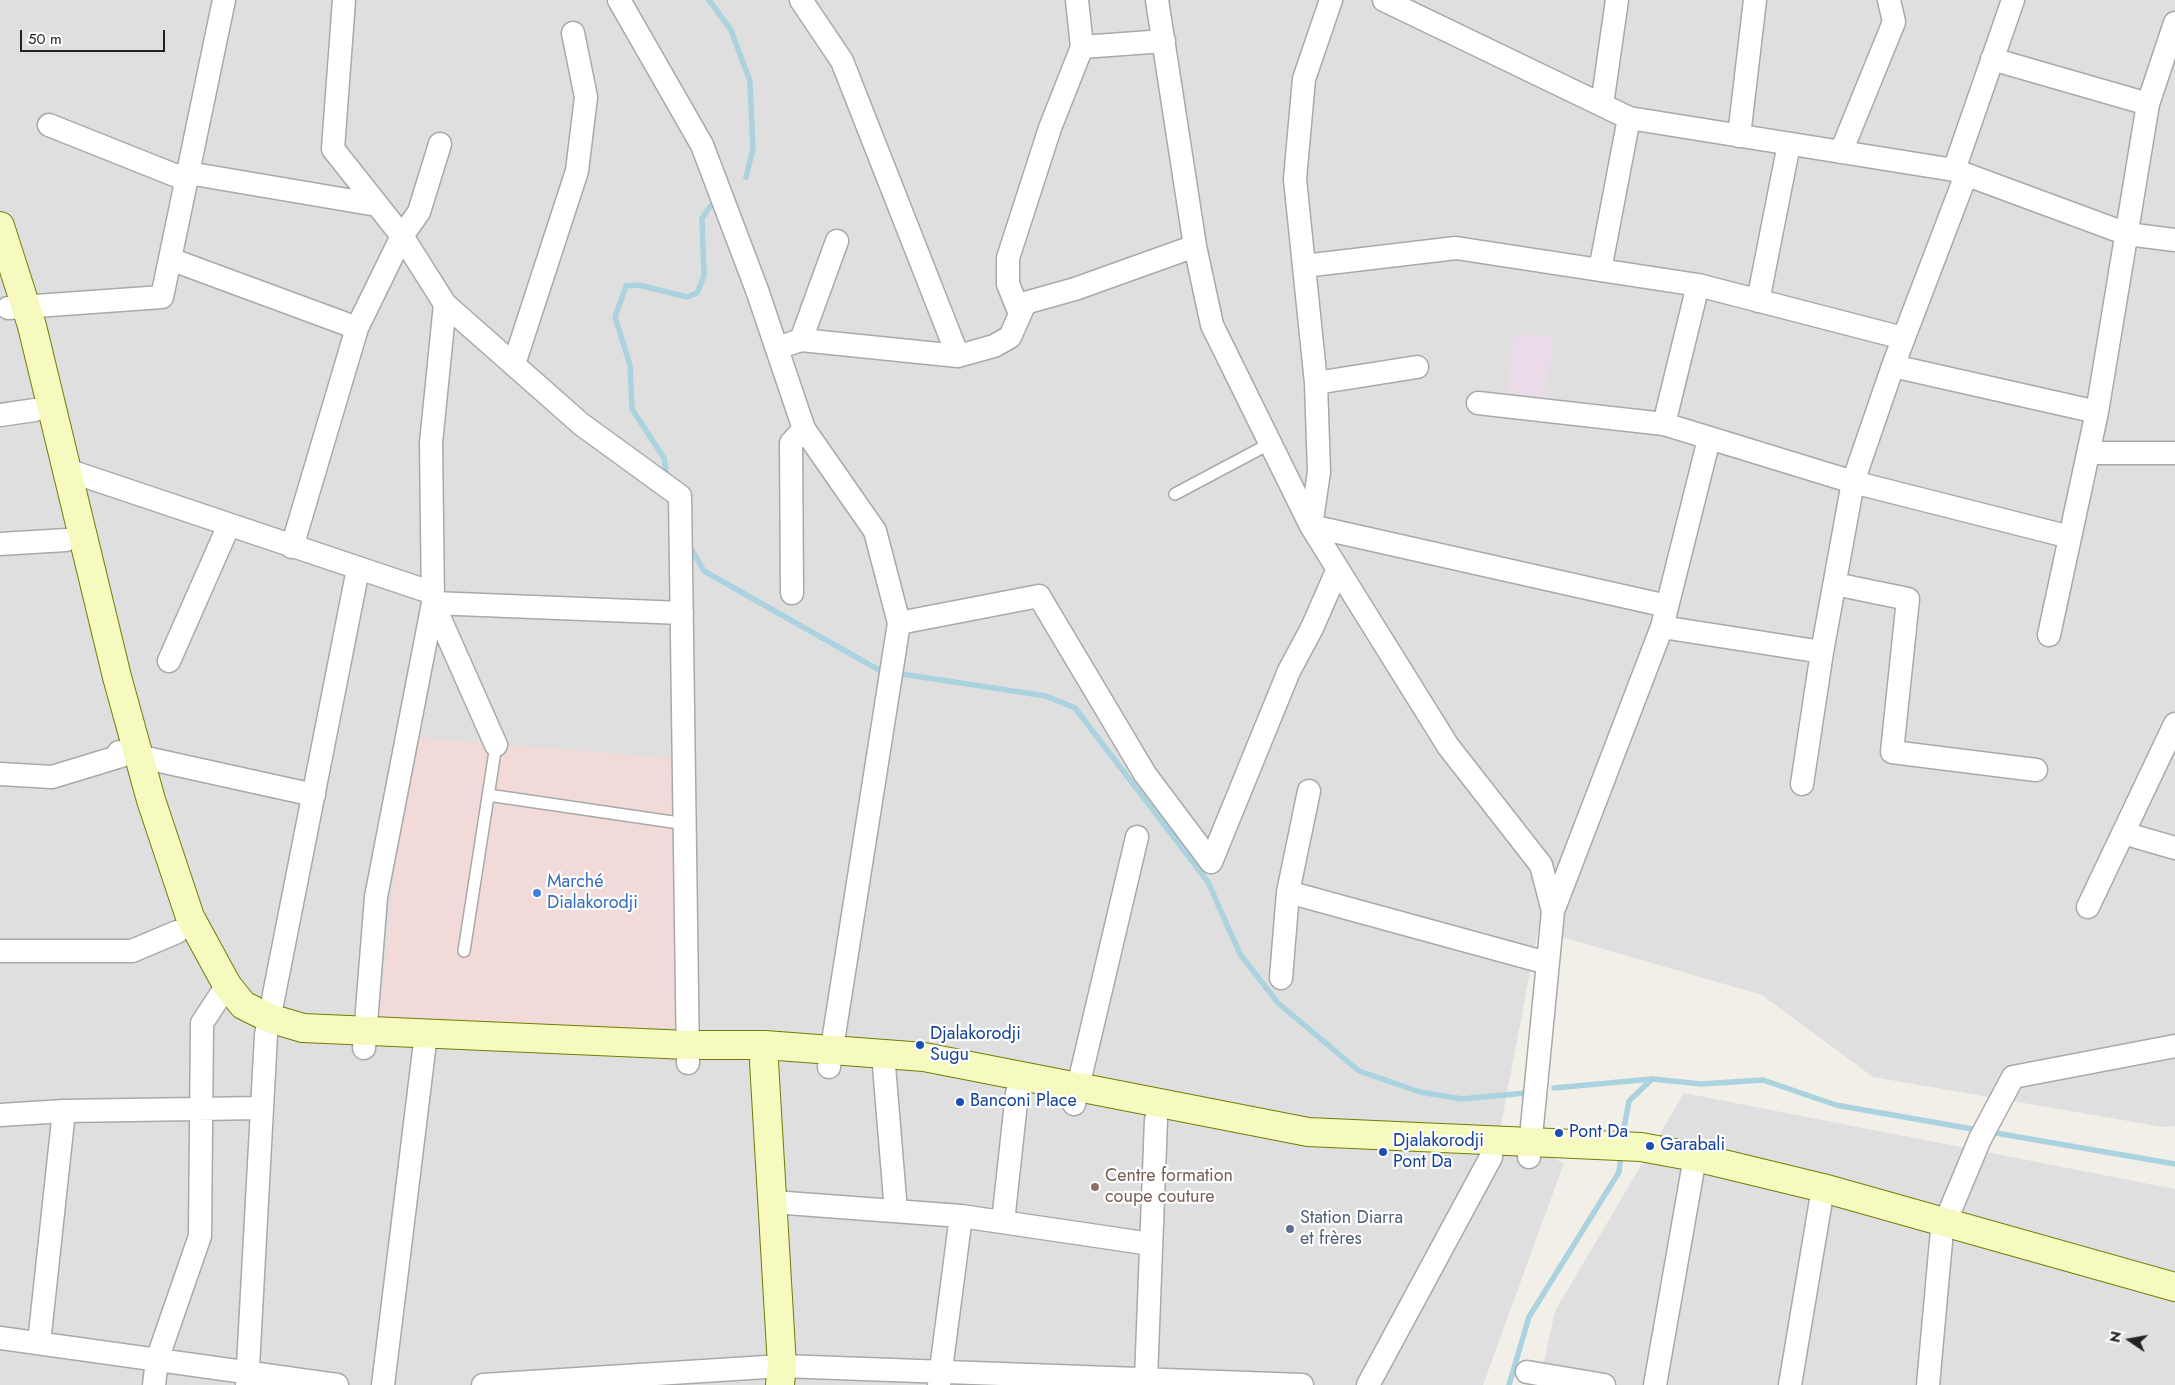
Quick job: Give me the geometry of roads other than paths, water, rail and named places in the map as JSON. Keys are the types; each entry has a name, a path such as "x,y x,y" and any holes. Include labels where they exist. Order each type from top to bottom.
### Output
{"main road":[{"path":"0,226 17,307 35,410 66,540 126,755 151,800 190,917 221,993"},
{"path":"0,282 32,326 117,678 134,805 177,932 221,993 243,1005 267,1027 303,1028 365,1040 688,1054 765,1053 884,1062 924,1057 1076,1095 1156,1120 1306,1149 1491,1148"},
{"path":"765,1053 781,1375"},
{"path":"884,1062 922,1074 1017,1093 1076,1095 1308,1132 1491,1148 1640,1153 1822,1193 2175,1286"},
{"path":"1944,1226 2175,1300"}],"street":[{"path":"17,307 162,297 224,0"},
{"path":"344,0 333,149 402,236 445,304 581,424 680,496 688,1054"},
{"path":"619,0 702,145 757,290 804,429 875,531 899,623 831,1058"},
{"path":"801,0 842,61 958,356"},
{"path":"1020,314 1008,284 1008,258 1050,128 1082,47 1077,0"},
{"path":"1158,0 1195,246 1212,325 1268,444 1310,526 1448,746 1541,865 1553,911"},
{"path":"1310,526 1319,472 1316,383 1295,179 1304,80 1331,0"},
{"path":"1384,0 1629,118 1960,172 2127,234 2175,240"},
{"path":"1602,105 1617,0"},
{"path":"1739,136 1756,0"},
{"path":"1841,152 1894,22 1889,0"},
{"path":"1802,784 1822,652 1853,482 1960,172 1992,59 2013,0"},
{"path":"2049,635 2097,412 2148,104 2175,23"},
{"path":"514,364 577,171 586,97 573,33"},
{"path":"1082,47 1164,41"},
{"path":"1992,59 2148,104"},
{"path":"1600,270 1629,118"},
{"path":"49,125 187,176 377,205"},
{"path":"292,547 357,328 402,236 419,212 440,144"},
{"path":"1758,300 1789,144"},
{"path":"802,340 837,242"},
{"path":"777,348 802,340 958,356 994,346 1010,337 1024,303 1075,290 1195,246"},
{"path":"1304,266 1456,248 1698,285 1903,338"},
{"path":"170,259 357,328"},
{"path":"1664,424 1698,285"},
{"path":"365,1040 376,897 433,598 431,443 445,304"},
{"path":"1893,366 2097,412"},
{"path":"1316,383 1417,368"},
{"path":"1478,403 1664,424 1853,482 2070,537"},
{"path":"0,415 35,410"},
{"path":"792,593 791,443 804,429"},
{"path":"1529,1150 1553,911 1665,616 1709,439"},
{"path":"2088,453 2175,453"},
{"path":"67,470 358,569 433,598 682,612"},
{"path":"168,661 229,526"},
{"path":"1310,526 1665,616 1822,652"},
{"path":"0,544 66,540"},
{"path":"247,1379 267,1027 358,569"},
{"path":"899,623 1039,596 1145,774 1211,862 1289,671 1312,628 1337,571"},
{"path":"1835,584 1908,599 1892,752 2036,770"},
{"path":"433,598 496,745"},
{"path":"2088,907 2175,724"},
{"path":"0,774 52,778 126,755 314,794"},
{"path":"1281,978 1288,892 1309,790"},
{"path":"2123,833 2175,848"},
{"path":"1076,1095 1137,837"},
{"path":"1288,892 1548,963"},
{"path":"0,951 132,951 177,932"},
{"path":"154,1385 157,1360 200,1236 202,1023 221,993"},
{"path":"383,1385 425,1042"},
{"path":"1928,1385 1944,1226 1980,1139 2013,1077 2175,1046"},
{"path":"884,1062 896,1211"},
{"path":"1003,1222 1017,1093"},
{"path":"0,1115 64,1111 262,1108"},
{"path":"39,1343 64,1111"},
{"path":"1146,1379 1156,1120"},
{"path":"1368,1385 1491,1148"},
{"path":"1655,1385 1694,1164"},
{"path":"1790,1385 1822,1193"},
{"path":"773,1202 961,1216 1151,1244"},
{"path":"941,1378 961,1216"},
{"path":"0,1338 157,1360 247,1379 337,1385"},
{"path":"1527,1372 1604,1385"},
{"path":"483,1385 781,1375 1146,1379 1302,1385"}],"lane":[{"path":"1176,494 1268,444"},
{"path":"464,951 496,745"},
{"path":"488,795 686,824"}],"waterway":[{"path":"709,0 731,30 750,81 753,149 746,177"},
{"path":"667,478 664,458 632,409 630,365 615,317 626,286 639,285 687,297 697,293 704,276 702,218 712,204"},
{"path":"689,545 704,571 879,670 886,671"},
{"path":"895,673 1046,696 1075,708 1208,882 1240,954 1278,1003 1359,1071 1420,1092 1462,1099 1526,1093"},
{"path":"1554,1088 1652,1079 1701,1084 1763,1080 1836,1105 1978,1130"},
{"path":"1622,1139 1629,1101 1652,1079"},
{"path":"1990,1132 2175,1164"},
{"path":"1509,1385 1529,1317 1619,1172 1621,1153"}],"place":[{"name":"Marché Dialakorodji","path":"537,893"},
{"name":"Djalakorodji Sugu","path":"920,1045"},
{"name":"Banconi Place","path":"960,1102"},
{"name":"Pont Da","path":"1559,1133"},
{"name":"Garabali","path":"1650,1146"},
{"name":"Djalakorodji Pont Da","path":"1383,1152"},
{"name":"Centre formation coupe couture","path":"1095,1187"},
{"name":"Station Diarra et frères","path":"1290,1229"}]}
